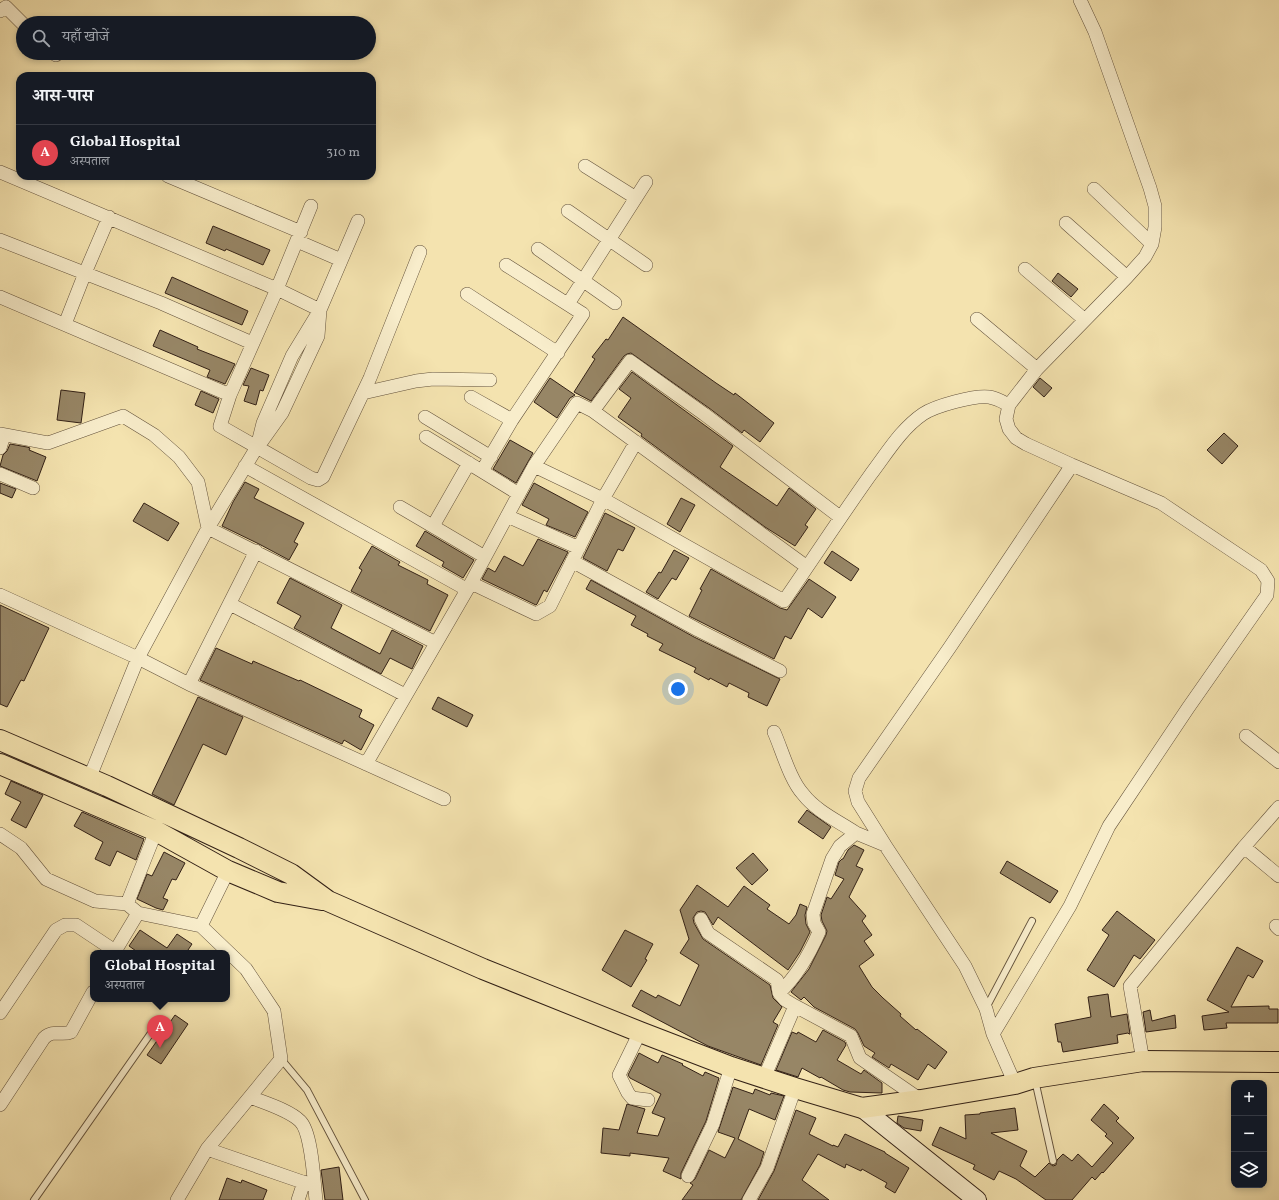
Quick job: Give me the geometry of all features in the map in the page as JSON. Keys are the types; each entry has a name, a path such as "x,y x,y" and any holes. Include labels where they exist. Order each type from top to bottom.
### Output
{"main road":[{"path":"0,740 232,845 291,874 328,901 483,969 731,1067 862,1108 921,1100 1015,1084 1034,1078 1143,1061 1279,1062"},
{"path":"0,764 156,831 228,871 278,892 328,901"}],"street":[{"path":"993,1034 1070,906 1109,826 1188,708 1267,595 1268,581 1261,570 1161,503 1026,444 1016,438 1009,429 1006,419 1009,405 1037,369 1145,257 1152,244 1155,227 1155,206 1150,188 1095,32 1080,0"},
{"path":"0,11 6,7 16,17"},
{"path":"585,166 636,198"},
{"path":"0,172 16,179"},
{"path":"19,180 277,289 320,310"},
{"path":"177,180 299,237 341,260"},
{"path":"568,304 646,182"},
{"path":"1094,189 1152,244"},
{"path":"311,206 277,289 230,395 220,426 311,478 318,480 323,476 376,364 420,252"},
{"path":"568,211 646,265"},
{"path":"65,324 109,217"},
{"path":"89,779 138,658 208,528 257,447 282,413 318,336 320,310 358,221"},
{"path":"1066,223 1127,277"},
{"path":"0,240 161,303 252,343"},
{"path":"538,249 615,303"},
{"path":"482,471 512,420 583,314 506,265"},
{"path":"1025,269 1085,320"},
{"path":"467,294 558,353"},
{"path":"0,297 230,395"},
{"path":"976,319 1037,369"},
{"path":"593,411 630,361 704,414 840,517"},
{"path":"363,393 416,381 433,379 490,380"},
{"path":"471,397 512,420"},
{"path":"534,466 603,500 784,601 840,517 897,439 910,424 937,407 979,397 991,398 1009,405"},
{"path":"366,764 485,558 534,466 577,403 593,411 807,567"},
{"path":"0,448 2,435 48,443 123,416 154,435 184,463 198,482 208,528"},
{"path":"425,417 491,457"},
{"path":"426,437 519,494"},
{"path":"245,466 469,586 536,614 550,606 603,500 636,442"},
{"path":"433,526 469,463"},
{"path":"1015,1084 993,1034 986,1009 965,966 885,846 858,802 854,792 859,778 950,647 1072,465"},
{"path":"0,474 33,488"},
{"path":"400,507 485,558"},
{"path":"507,516 579,548"},
{"path":"208,528 436,643"},
{"path":"189,684 256,552"},
{"path":"572,562 698,630 780,671"},
{"path":"0,596 138,658 189,684 444,798"},
{"path":"230,604 405,695"},
{"path":"774,732 794,780 802,794 816,807 856,833 885,846"},
{"path":"1246,736 1279,762"},
{"path":"1143,1061 1130,986 1244,847 1279,807"},
{"path":"127,904 156,831"},
{"path":"779,993 792,980 819,932 814,923 813,914 832,859 840,846 856,833"},
{"path":"0,834 21,848 46,879 95,901 127,904 138,913 201,926 226,950"},
{"path":"1244,847 1279,876"},
{"path":"201,926 228,871"},
{"path":"116,950 138,913"},
{"path":"701,919 708,933 778,980 779,993 785,1000 851,1036 860,1058 921,1100"},
{"path":"0,1012 56,930 65,925 76,925 112,950"},
{"path":"180,1199 207,1149 281,1059 274,1011 246,970 230,954"},
{"path":"0,1105 44,1038 51,1032 68,1034 71,1032 90,997"},
{"path":"764,1078 794,1006"},
{"path":"640,1032 619,1075 632,1098 648,1100"},
{"path":"688,1176 713,1124 731,1067"},
{"path":"749,1200 767,1168 795,1088"},
{"path":"250,1097 290,1114 301,1122 307,1133 309,1184 316,1200"},
{"path":"862,1108 976,1200"},
{"path":"207,1149 309,1184"},
{"path":"298,1200 309,1184"}],"lane":[{"path":"986,1009 1032,921"},
{"path":"34,1200 151,1033"},
{"path":"281,1059 307,1090 365,1200"},
{"path":"1034,1078 1053,1161"}],"building":[{"path":"213,226 270,250 263,265 226,249 225,251 206,243"},
{"path":"1058,273 1078,289 1071,297 1052,281"},
{"path":"172,277 248,311 242,325 165,293"},
{"path":"623,317 716,383 734,395 735,393 774,423 760,442 744,430 742,433 631,353 624,356 591,401 574,392 595,359 592,357 606,339 608,340"},
{"path":"160,330 198,347 197,349 235,364 225,384 207,377 210,370 153,346"},
{"path":"251,368 269,375 263,391 260,390 256,405 244,401 249,386 243,385"},
{"path":"632,372 733,446 720,467 777,506 789,488 816,509 805,525 808,527 795,546 765,527 641,436 642,434 618,417 631,398 619,389"},
{"path":"550,378 575,395 570,398 557,418 534,402"},
{"path":"1040,378 1052,388 1044,397 1033,387"},
{"path":"61,390 85,393 81,423 57,420"},
{"path":"201,391 219,399 213,413 195,405"},
{"path":"1224,433 1238,446 1222,464 1207,450"},
{"path":"510,440 533,453 516,483 493,469"},
{"path":"10,444 30,448 29,450 46,457 37,481 0,466 3,455 7,451"},
{"path":"245,482 259,489 254,498 304,523 294,542 298,544 289,560 222,526 233,502"},
{"path":"0,483 16,489 12,498 0,493"},
{"path":"534,483 588,512 575,537 546,525 549,519 522,505"},
{"path":"681,498 695,505 680,532 667,524"},
{"path":"144,503 179,523 168,541 133,521"},
{"path":"605,513 635,528 623,551 618,549 607,571 583,558"},
{"path":"425,531 474,560 463,578 442,566 444,562 416,546"},
{"path":"538,539 568,552 547,592 544,590 536,605 482,579 488,568 495,572 504,556 523,566"},
{"path":"372,546 400,562 398,565 428,580 427,584 448,595 430,631 351,591 362,570 359,568"},
{"path":"674,550 689,558 676,580 672,578 658,599 646,592 659,572 661,573"},
{"path":"832,551 859,569 851,581 824,563"},
{"path":"711,569 780,608 787,610 809,579 836,597 822,618 808,608 791,639 785,636 774,659 689,616 702,590 700,589"},
{"path":"290,578 342,605 331,628 380,654 392,630 423,646 412,669 390,658 381,674 294,628 301,616 277,603"},
{"path":"591,580 694,637 780,679 767,706 748,697 749,693 729,683 727,687 710,678 709,680 694,672 696,668 659,650 663,644 647,636 648,634 631,625 636,616 586,589"},
{"path":"0,605 49,628 24,681 21,680 7,707 0,704"},
{"path":"216,648 252,664 253,661 299,681 300,680 362,710 359,717 374,725 361,750 344,740 342,744 200,680"},
{"path":"198,697 243,717 226,755 203,744 174,805 152,794"},
{"path":"438,697 473,715 467,727 432,709"},
{"path":"11,781 43,795 26,828 11,820 21,802 5,794"},
{"path":"807,810 831,827 823,839 798,822"},
{"path":"82,812 144,839 136,860 117,851 110,866 95,859 103,842 74,826"},
{"path":"854,845 864,850 856,866 863,869 849,897 866,916 862,921 872,935 864,941 874,955 859,966 872,987 901,1014 900,1016 916,1030 917,1029 947,1052 935,1069 928,1064 918,1080 891,1064 889,1068 872,1057 875,1053 864,1046 855,1029 814,1007 804,997 801,1000 791,992 809,969 826,935 827,931 821,915 827,897 831,899 844,879 835,875 839,862"},
{"path":"164,852 185,863 176,880 172,879 163,898 168,900 163,910 137,899 147,874 152,876"},
{"path":"753,853 768,870 752,885 736,868"},
{"path":"1007,861 1058,891 1050,903 1000,873"},
{"path":"697,885 728,907 744,886 770,905 767,909 789,924 796,915 800,904 807,907 805,915 806,924 810,932 800,952 788,970 718,917 713,925 705,912 697,912 693,918 694,923 703,939 770,985 773,998 782,1007 773,1022 778,1025 761,1065 708,1046 632,1006 641,990 656,998 658,995 680,1006 699,965 680,953 689,939 680,910"},
{"path":"1117,911 1155,940 1140,959 1134,955 1114,987 1087,970 1109,935 1102,930"},
{"path":"140,930 167,948 177,934 192,944 188,950 135,950 129,946"},
{"path":"625,930 653,944 645,959 647,960 631,987 602,970"},
{"path":"1237,947 1263,961 1253,978 1248,975 1231,1007 1269,1006 1269,1009 1278,1009 1278,1023 1226,1023 1227,1028 1204,1030 1202,1016 1229,1012 1207,1000"},
{"path":"1108,994 1111,1017 1127,1014 1130,1034 1117,1035 1118,1043 1063,1052 1061,1042 1058,1042 1055,1024 1091,1017 1088,997"},
{"path":"1150,1010 1152,1021 1175,1015 1176,1028 1146,1032 1143,1012"},
{"path":"175,1015 188,1024 161,1064 147,1055"},
{"path":"823,1030 845,1042 846,1045 837,1060 861,1074 864,1070 882,1083 882,1093 850,1092 843,1090 802,1068 798,1077 776,1070 792,1032 797,1034 798,1032 816,1042"},
{"path":"639,1053 658,1063 662,1055 683,1064 682,1065 703,1076 705,1072 719,1078 706,1121 681,1173 681,1179 663,1171 669,1158 630,1153 630,1156 601,1153 603,1128 619,1130 627,1104 645,1109 637,1133 658,1136 665,1118 652,1113 661,1094 630,1078 628,1075"},
{"path":"733,1087 753,1094 755,1089 770,1095 771,1093 784,1096 775,1120 749,1109 738,1139 764,1152 760,1165 741,1200 682,1200 693,1185 690,1183 695,1179 709,1150 725,1158 735,1138 718,1132"},
{"path":"1104,1104 1119,1118 1116,1121 1134,1138 1103,1173 1102,1172 1095,1180 1092,1177 1072,1200 1046,1200 1016,1179 999,1171 994,1180 973,1169 975,1165 932,1145 940,1127 966,1139 965,1115 1015,1108 1018,1130 991,1133 1027,1151 1020,1166 1035,1177 1049,1163 1053,1166 1056,1165 1057,1160 1063,1154 1072,1161 1078,1154 1092,1167 1113,1143 1105,1136 1107,1134 1091,1120"},
{"path":"796,1110 816,1118 809,1134 838,1147 845,1134 885,1152 909,1168 895,1193 885,1187 887,1183 862,1169 861,1171 846,1164 845,1168 818,1154 802,1180 829,1200 758,1200 774,1171"},
{"path":"898,1116 923,1120 921,1131 904,1128 897,1123"},
{"path":"339,1167 343,1200 325,1200 321,1170"},
{"path":"227,1178 241,1183 242,1180 267,1190 263,1200 219,1200"}],"place":[{"name":"Global Hospital","path":"160,1048"}]}
